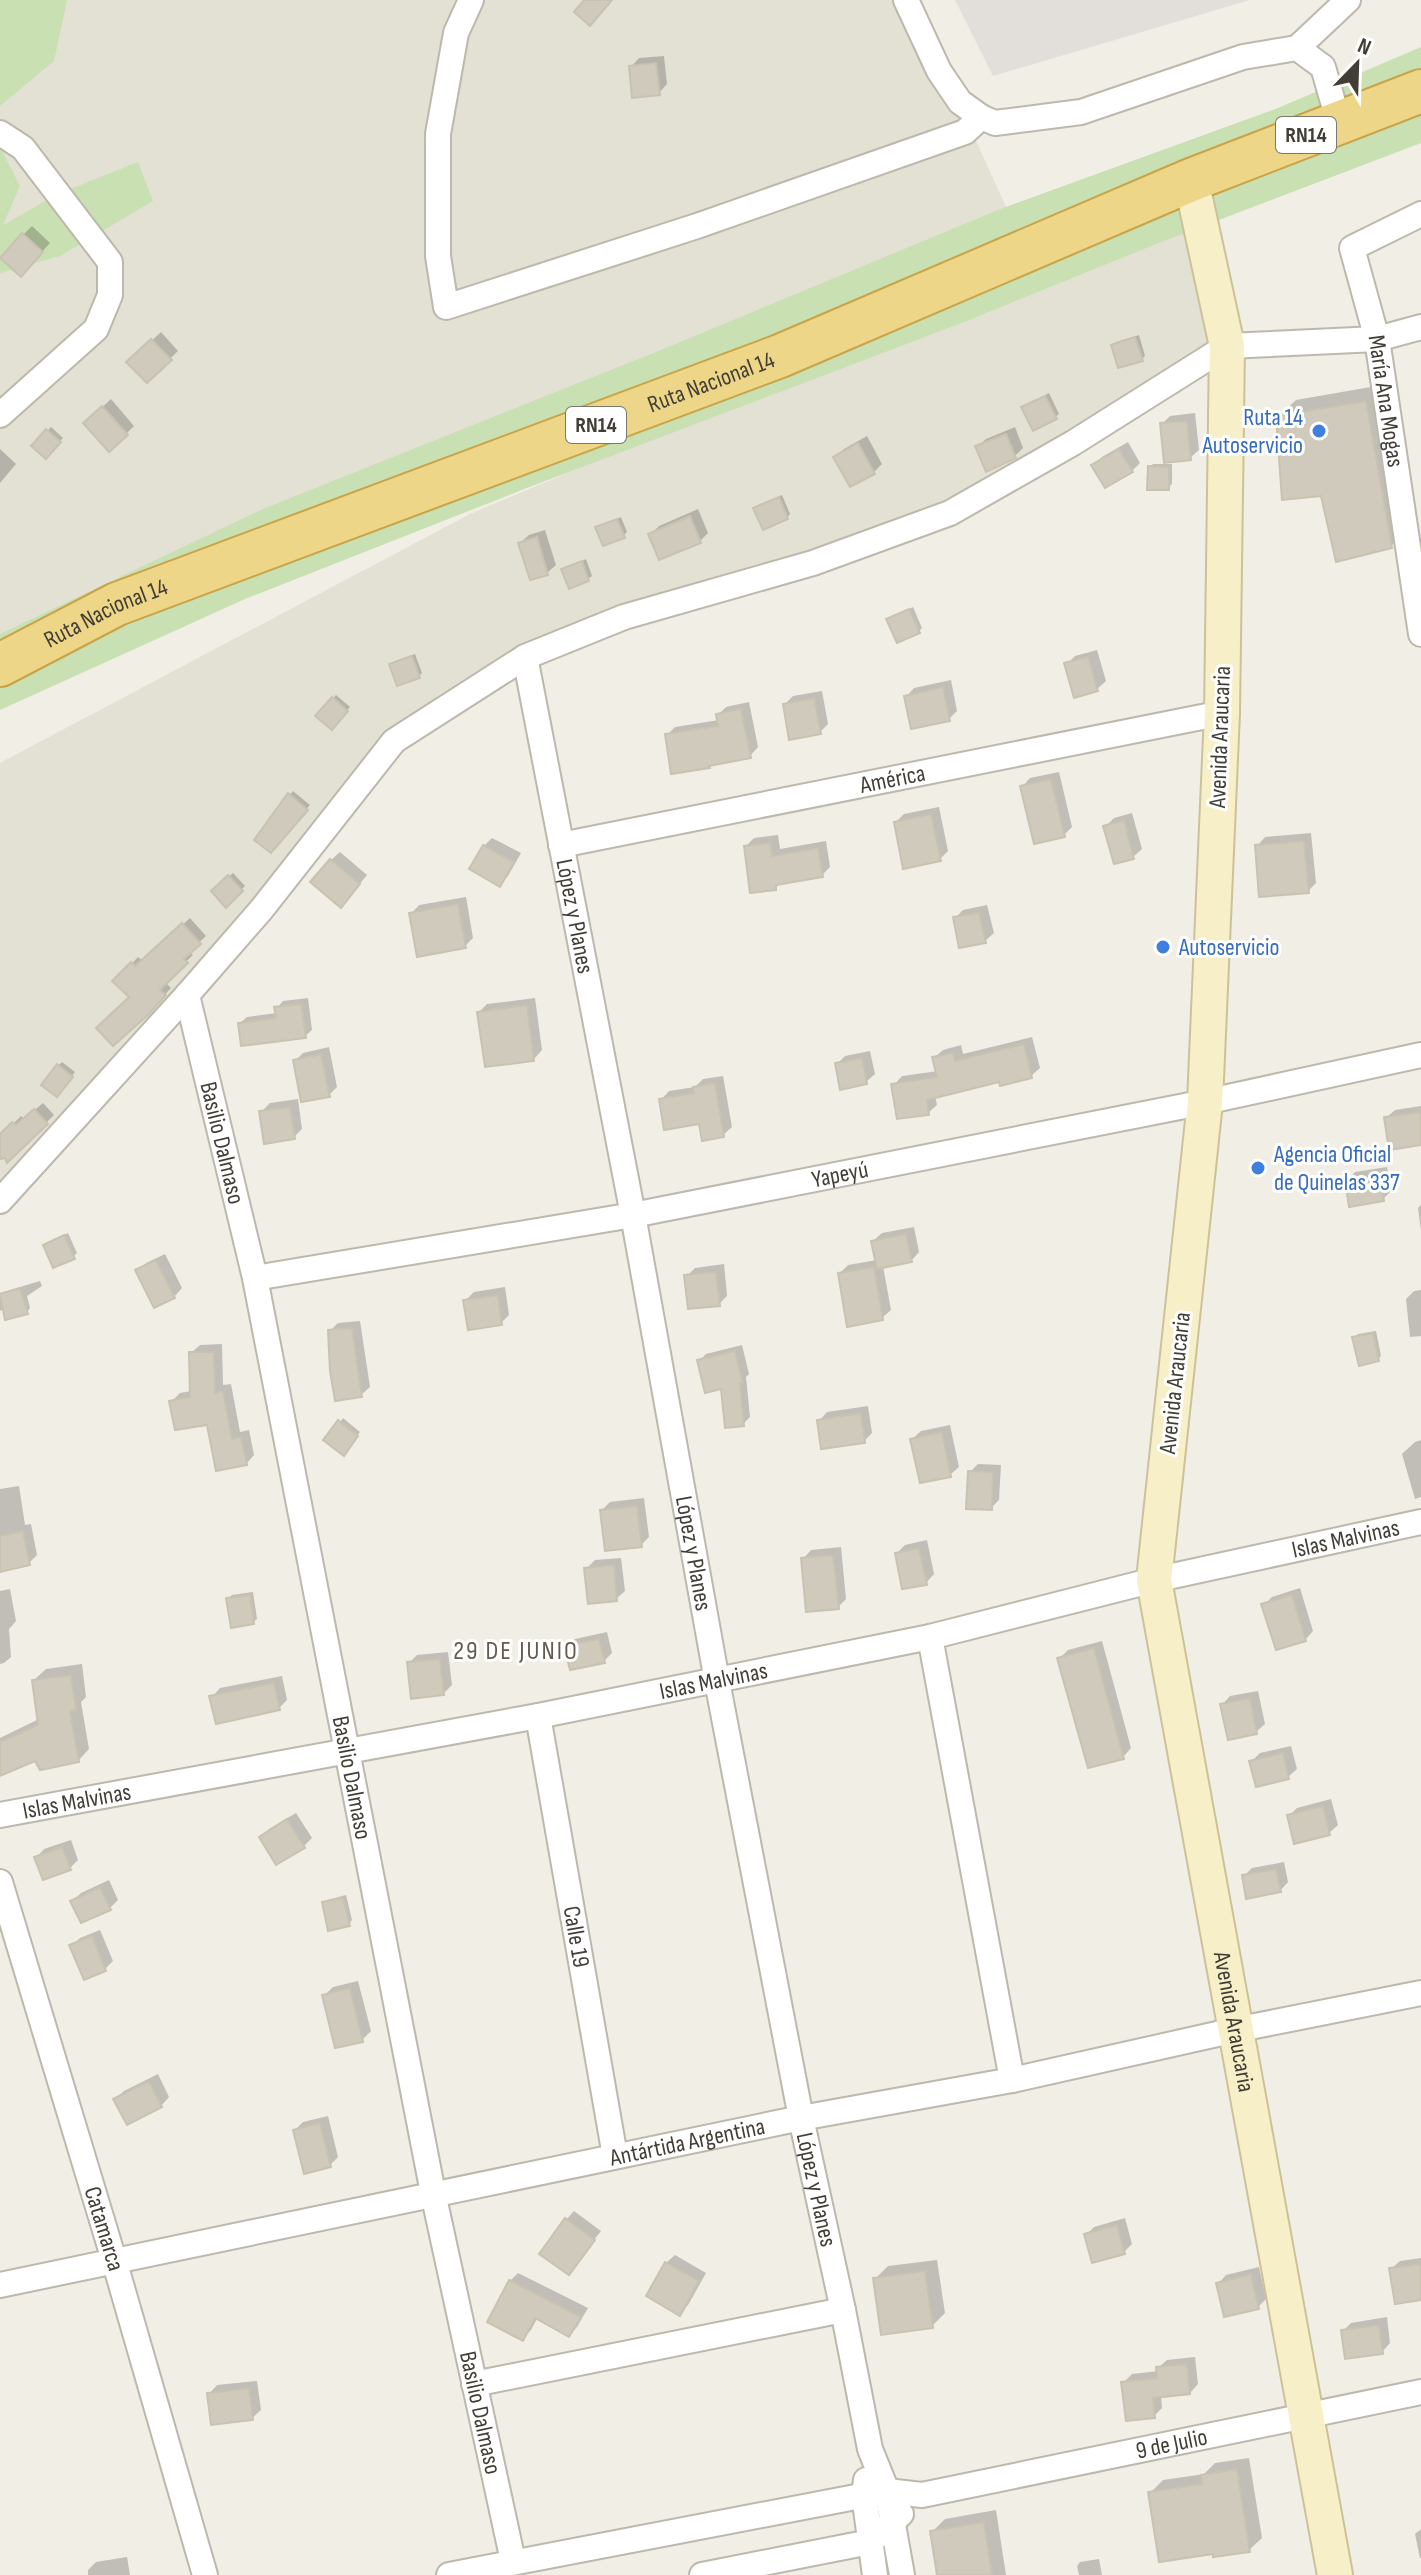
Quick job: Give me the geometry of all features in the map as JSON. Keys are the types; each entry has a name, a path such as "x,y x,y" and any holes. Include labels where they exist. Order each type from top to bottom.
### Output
{"highway":[{"name":"Ruta Nacional 14","path":"0,665 117,604 780,356 1191,180 1421,91"}],"main road":[{"name":"Avenida Araucaria","path":"1191,180 1227,346 1222,713 1205,1102 1154,1580 1335,2575"}],"street":[{"path":"471,0 456,33 438,134 438,256 446,307 697,226 965,132 981,117"},
{"path":"906,0 939,71 960,102 995,123 1081,112 1243,57 1297,48 1348,0"},
{"path":"1297,48 1323,67 1339,123"},
{"path":"0,133 23,148 110,262 110,295 96,329 0,415"},
{"name":"María Ana Mogas","path":"1421,214 1352,248 1377,339 1416,581 1421,634"},
{"path":"0,1201 261,910 394,741 525,657 624,617 813,563 950,513 1073,443 1227,346 1377,339 1421,327"},
{"name":"López y Planes","path":"525,657 633,1215 717,1681 801,2118 870,2449 875,2493 870,2542 875,2575"},
{"name":"América","path":"561,845 1222,713"},
{"name":"Basilio Dalmaso","path":"187,995 255,1278 433,2193 513,2561"},
{"name":"Yapeyú","path":"255,1278 633,1215 1205,1102 1421,1055"},
{"name":"Islas Malvinas","path":"0,1815 348,1753 717,1681 930,1637 1154,1580 1421,1522"},
{"path":"930,1637 1012,2080"},
{"name":"Calle 19","path":"538,1716 615,2156"},
{"name":"Catamarca","path":"0,1882 205,2575"},
{"name":"Antártida Argentina","path":"0,2285 433,2193 801,2118 1012,2080 1235,2030 1421,1993"},
{"path":"474,2384 843,2310"},
{"name":"9 de Julio","path":"449,2575 875,2493 922,2495 1421,2392"},
{"name":"López y Planes","path":"875,2493 892,2522 902,2575"},
{"path":"702,2575 870,2542 922,2495"}],"shaded area":[{"path":"0,0 912,0 1022,242 0,666"},
{"path":"955,0 1250,0 993,76"},
{"path":"1173,217 1215,280 1224,350 1180,393 1079,434 903,544 812,557 636,613 438,706 354,786 149,1057 0,1196 0,763 470,514"}],"green space":[{"path":"0,0 67,0 54,61 0,106"},
{"path":"1421,47 1421,143 245,599 0,710 0,634 263,509 661,350 1003,208 1278,108"},
{"path":"0,147 20,186 3,225 58,194 138,162 153,201 60,256 0,273"}],"building":[{"path":"584,0 612,0 590,26 574,12"},
{"path":"656,63 660,95 632,98 629,66"},
{"path":"22,233 43,252 21,277 0,258"},
{"path":"1135,337 1143,361 1118,368 1111,345"},
{"path":"151,339 172,360 147,383 126,362"},
{"path":"1045,396 1057,419 1033,431 1021,407"},
{"path":"1366,401 1392,548 1336,562 1321,496 1282,500 1276,416"},
{"path":"102,406 128,435 109,452 83,423"},
{"path":"1187,421 1191,460 1164,463 1160,423"},
{"path":"46,429 61,442 46,459 31,446"},
{"path":"1006,434 1016,458 986,472 975,446"},
{"path":"858,443 875,474 850,487 833,457"},
{"path":"1119,449 1133,472 1105,488 1091,465"},
{"path":"1148,466 1169,467 1169,490 1147,490"},
{"path":"779,497 788,519 763,530 753,508"},
{"path":"690,516 701,543 659,560 648,534"},
{"path":"617,519 625,538 603,546 595,527"},
{"path":"537,537 548,575 530,580 518,543"},
{"path":"582,561 589,581 569,589 561,569"},
{"path":"909,609 920,633 897,643 886,619"},
{"path":"412,656 420,678 397,686 389,664"},
{"path":"1088,657 1098,691 1074,698 1064,663"},
{"path":"943,687 950,721 911,729 904,696"},
{"path":"332,697 348,711 332,730 315,716"},
{"path":"814,698 821,734 789,740 783,704"},
{"path":"741,709 751,758 671,774 665,734 718,726 716,714"},
{"path":"1051,779 1065,837 1034,844 1020,786"},
{"path":"288,793 308,810 271,853 254,840"},
{"path":"931,814 941,861 903,869 894,822"},
{"path":"1124,820 1134,859 1114,864 1103,826"},
{"path":"1304,841 1309,893 1259,897 1255,845"},
{"path":"771,843 772,856 818,848 823,877 776,885 776,890 750,893 744,846"},
{"path":"483,845 514,862 500,887 469,869"},
{"path":"330,859 360,884 341,908 310,882"},
{"path":"228,875 243,891 226,908 211,891"},
{"path":"458,904 466,948 417,957 409,913"},
{"path":"979,913 986,943 959,948 953,917"},
{"path":"182,923 201,944 184,959 188,963 160,990 166,995 113,1046 96,1028 129,997 112,981 131,962 135,966"},
{"path":"301,1004 306,1038 241,1046 238,1023 276,1018 274,1007"},
{"path":"527,1005 534,1061 485,1067 477,1012"},
{"path":"1024,1044 1032,1078 1000,1086 999,1082 927,1100 929,1115 897,1119 891,1084 937,1077 932,1057 953,1053 955,1061"},
{"path":"321,1054 330,1097 301,1102 293,1060"},
{"path":"862,1058 867,1084 840,1090 835,1063"},
{"path":"57,1064 73,1077 57,1097 41,1085"},
{"path":"715,1083 724,1137 702,1141 699,1124 664,1130 659,1099 694,1093 693,1087"},
{"path":"290,1107 295,1139 264,1144 259,1111"},
{"path":"34,1109 48,1124 7,1163 5,1158 0,1159 0,1134 12,1122 16,1125"},
{"path":"1421,1112 1421,1145 1389,1150 1384,1117"},
{"path":"1379,1174 1384,1201 1349,1207 1345,1180"},
{"path":"906,1234 912,1262 877,1269 871,1241"},
{"path":"64,1235 75,1259 53,1268 43,1245"},
{"path":"156,1260 175,1298 154,1308 135,1270"},
{"path":"874,1267 883,1320 847,1327 838,1273"},
{"path":"716,1272 720,1306 688,1309 684,1275"},
{"path":"20,1288 28,1314 5,1320 0,1294"},
{"path":"498,1295 502,1325 468,1330 463,1300"},
{"path":"352,1328 362,1397 335,1401 328,1330"},
{"path":"1373,1333 1379,1361 1359,1366 1352,1337"},
{"path":"735,1351 743,1383 740,1384 744,1426 725,1428 721,1389 705,1393 697,1360"},
{"path":"189,1352 214,1352 215,1393 223,1391 232,1439 241,1437 247,1465 216,1471 207,1425 175,1430 169,1401 190,1397"},
{"path":"861,1413 865,1443 821,1449 817,1420"},
{"path":"338,1420 358,1436 344,1456 323,1440"},
{"path":"942,1432 951,1477 920,1483 910,1439"},
{"path":"968,1471 993,1472 992,1510 966,1509"},
{"path":"637,1506 642,1547 605,1551 600,1510"},
{"path":"23,1531 30,1565 0,1572 0,1536"},
{"path":"919,1548 927,1585 902,1589 895,1553"},
{"path":"833,1555 839,1609 806,1612 801,1558"},
{"path":"614,1565 617,1601 588,1604 584,1568"},
{"path":"250,1595 254,1624 231,1628 226,1598"},
{"path":"1292,1595 1306,1641 1276,1650 1261,1604"},
{"path":"599,1639 605,1663 570,1670 564,1646"},
{"path":"1094,1648 1124,1759 1088,1768 1057,1658"},
{"path":"440,1659 444,1695 411,1699 407,1662"},
{"path":"71,1675 76,1710 70,1711 79,1762 40,1770 35,1761 0,1776 0,1742 38,1725 32,1680"},
{"path":"274,1683 280,1710 216,1724 209,1696"},
{"path":"1250,1698 1257,1734 1228,1740 1220,1704"},
{"path":"1283,1753 1289,1779 1256,1787 1249,1761"},
{"path":"1323,1806 1330,1835 1294,1844 1287,1815"},
{"path":"287,1819 305,1848 276,1865 259,1837"},
{"path":"62,1847 71,1870 43,1880 34,1857"},
{"path":"1276,1869 1281,1892 1246,1899 1242,1875"},
{"path":"100,1887 111,1910 81,1923 70,1901"},
{"path":"343,1898 350,1926 328,1931 322,1902"},
{"path":"92,1936 106,1971 84,1980 69,1945"},
{"path":"350,1988 363,2042 335,2048 322,1995"},
{"path":"149,2081 162,2107 127,2125 113,2099"},
{"path":"320,2123 331,2167 304,2174 293,2130"},
{"path":"565,2218 595,2240 569,2275 539,2254"},
{"path":"1117,2225 1125,2254 1092,2263 1084,2234"},
{"path":"665,2262 699,2281 680,2316 646,2296"},
{"path":"1421,2264 1421,2300 1395,2304 1389,2268"},
{"path":"925,2271 933,2328 881,2335 873,2278"},
{"path":"1251,2274 1259,2309 1224,2317 1216,2283"},
{"path":"509,2280 581,2317 569,2337 535,2318 523,2341 487,2322"},
{"path":"1379,2325 1383,2354 1345,2359 1341,2330"},
{"path":"1187,2364 1190,2394 1153,2398 1155,2418 1126,2421 1121,2382 1157,2378 1156,2367"},
{"path":"249,2388 253,2420 211,2425 207,2393"},
{"path":"1237,2469 1250,2552 1159,2562 1148,2492 1202,2484 1201,2475"},
{"path":"984,2522 992,2575 937,2575 930,2531"}],"place":[{"name":"Ruta 14 Autoservicio","path":"1319,431"},
{"name":"Autoservicio","path":"1163,947"},
{"name":"Agencia Oficial de Quinelas 337","path":"1258,1168"}],"district":[{"name":"29 DE JUNIO","path":"516,1651"}]}
